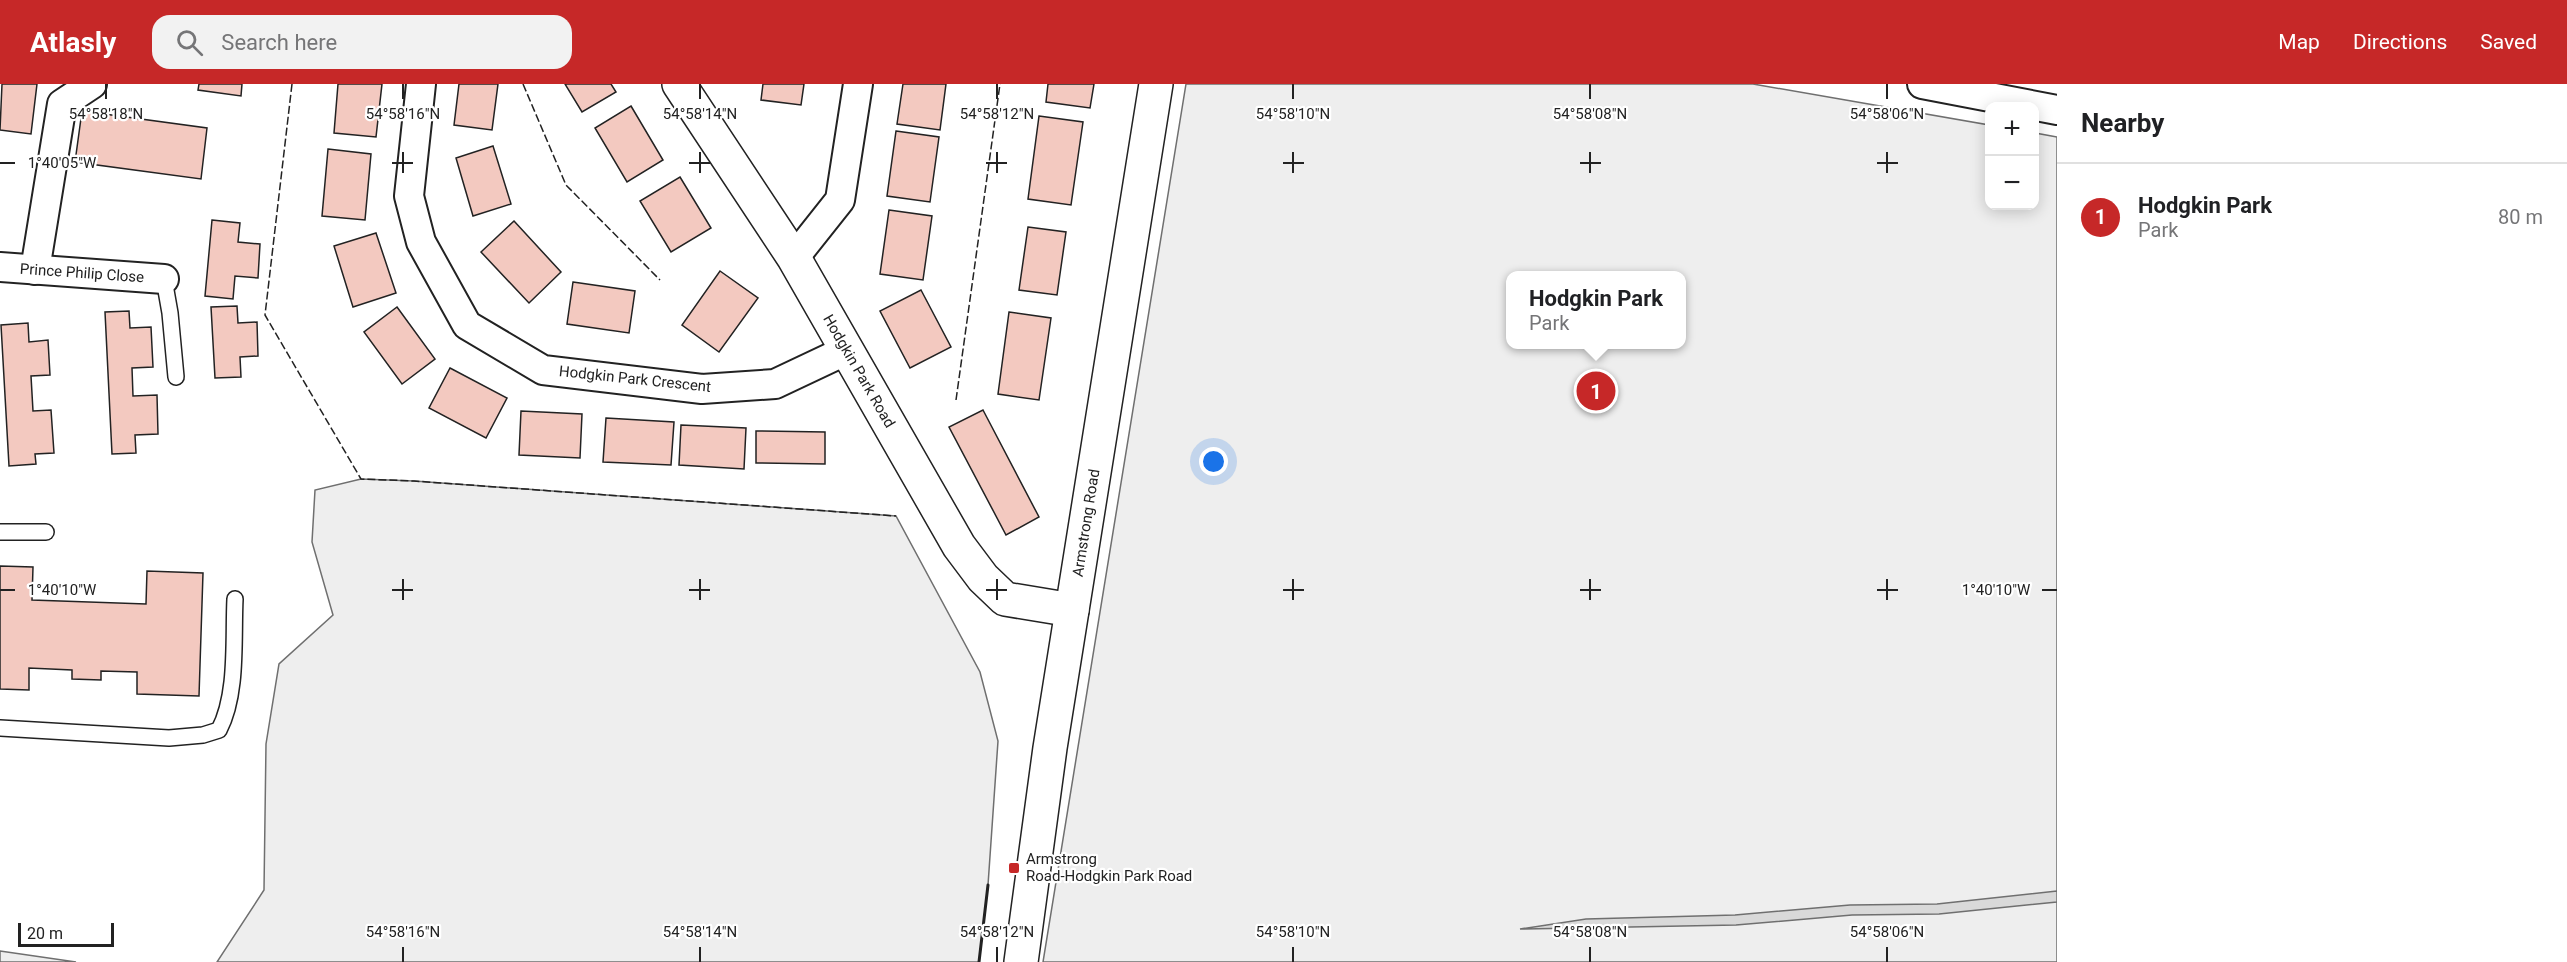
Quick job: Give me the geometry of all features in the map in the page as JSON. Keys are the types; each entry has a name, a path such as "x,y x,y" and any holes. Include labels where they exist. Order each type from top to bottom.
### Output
{"street":[{"path":"35,270 62,104 92,84"},
{"name":"Hodgkin Park Crescent","path":"421,84 409,195 421,242 467,325 543,370 702,389 775,384 847,350"},
{"name":"Hodgkin Park Road","path":"679,84 794,258 958,546 983,578 1005,599 1072,610"},
{"path":"794,258 840,200 858,84"},
{"name":"Armstrong Road","path":"1021,962 1050,747 1156,84"},
{"path":"1922,84 2057,110"},
{"name":"Prince Philip Close","path":"0,267 164,279"}],"lane":[{"path":"164,279 170,313 176,377"},
{"path":"0,532 45,532"},
{"path":"0,728 169,738 203,735 219,730 226,716 231,696 235,599"}],"shaded area":[{"path":"1186,84 1753,84 1985,124 1985,210 2039,210 2039,134 2057,137 2057,962 1043,962"},
{"path":"361,479 896,516 980,672 998,741 988,885 979,962 217,962 264,890 266,744 279,664 333,615 312,542 315,490"},
{"path":"2057,891 2057,902 1939,914 1852,915 1736,925 1520,929 1586,919 1735,915 1850,905 1937,904"},
{"path":"0,951 76,962 0,962"}],"building":[{"path":"2,84 37,84 31,134 0,130"},
{"path":"199,84 242,84 241,96 198,90"},
{"path":"338,84 382,84 376,137 334,133"},
{"path":"459,84 498,84 492,130 454,125"},
{"path":"565,84 611,84 616,92 582,112"},
{"path":"763,84 804,84 801,105 761,100"},
{"path":"903,84 946,84 940,130 897,124"},
{"path":"1048,84 1094,84 1090,108 1046,102"},
{"path":"631,106 663,160 627,182 595,128"},
{"path":"82,111 207,128 201,179 75,162"},
{"path":"1039,116 1083,122 1071,205 1028,199"},
{"path":"896,131 939,137 930,202 887,196"},
{"path":"493,146 511,204 473,216 456,158"},
{"path":"328,149 371,154 365,220 322,216"},
{"path":"680,177 711,228 671,252 640,201"},
{"path":"889,210 932,216 923,280 880,274"},
{"path":"212,220 240,223 238,242 260,244 258,278 235,276 233,299 205,296"},
{"path":"514,221 561,272 529,303 481,252"},
{"path":"1028,227 1066,232 1057,295 1019,290"},
{"path":"376,233 396,293 353,307 334,246"},
{"path":"720,271 758,298 719,352 682,325"},
{"path":"573,282 635,291 629,333 567,324"},
{"path":"921,290 951,347 910,368 880,311"},
{"path":"237,306 238,323 257,322 258,356 240,357 241,377 215,378 211,307"},
{"path":"397,307 435,359 402,384 364,332"},
{"path":"129,311 130,328 151,327 153,367 132,368 133,396 157,395 158,434 135,435 136,453 112,454 105,312"},
{"path":"1009,312 1051,318 1039,400 998,394"},
{"path":"28,323 29,342 48,340 50,375 31,376 33,411 51,410 54,453 35,454 36,464 9,466 1,325"},
{"path":"450,368 507,398 486,438 429,408"},
{"path":"983,410 1039,517 1006,535 949,427"},
{"path":"521,411 582,414 580,458 519,455"},
{"path":"606,418 674,422 671,465 603,462"},
{"path":"681,425 746,428 744,469 679,465"},
{"path":"756,431 825,432 825,464 756,463"},
{"path":"0,566 33,567 32,600 146,604 147,571 203,573 199,696 137,694 137,672 101,671 101,680 72,679 72,670 29,668 29,690 0,689"}],"fence":[{"path":"292,84 265,315 361,479 896,516"},
{"path":"523,84 566,185 660,280"},
{"path":"956,400 1000,84"}],"wall":[{"path":"979,962 988,885"}],"place":[{"name":"Hodgkin Park","path":"1596,391"},
{"name":"Armstrong Road-Hodgkin Park Road","path":"1014,868"}]}
